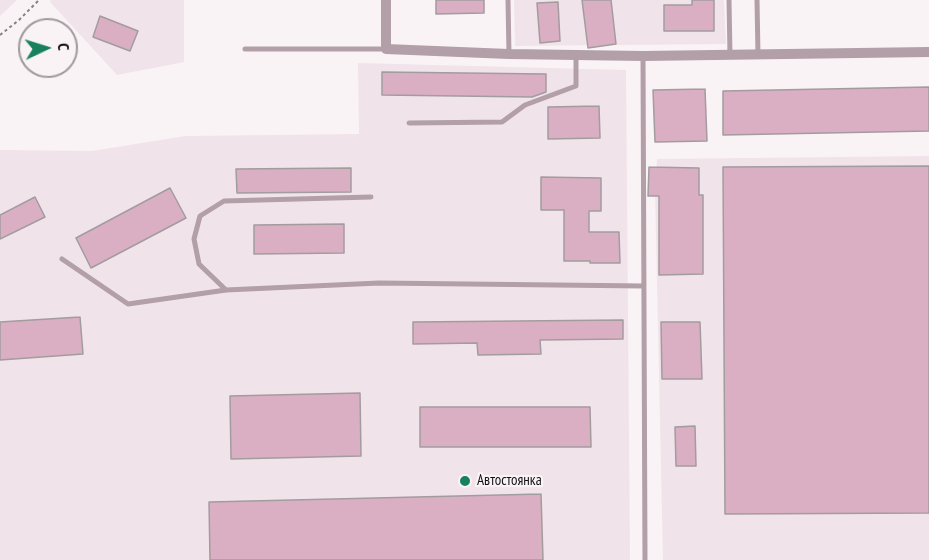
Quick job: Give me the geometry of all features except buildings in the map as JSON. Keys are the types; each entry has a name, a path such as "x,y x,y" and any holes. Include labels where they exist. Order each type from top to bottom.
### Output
{"street":[{"path":"386,0 386,49 576,56 929,52"}],"lane":[{"path":"508,0 509,54"},
{"path":"729,0 730,56"},
{"path":"757,0 758,55"},
{"path":"245,49 386,49"},
{"path":"408,123 502,122 525,105 576,86 576,56"},
{"path":"643,56 645,560"},
{"path":"226,290 199,264 195,239 200,216 224,201 371,197"},
{"path":"62,259 128,304 226,290 379,283 644,286"}],"path":[{"path":"0,35 39,0"}],"shaded area":[{"path":"0,0 17,0 0,16"},
{"path":"51,0 184,0 184,62 117,75 78,33 78,18 65,18 50,2"},
{"path":"514,0 724,0 726,44 515,46"},
{"path":"358,63 626,70 630,560 0,560 0,150 92,151 185,136 359,134"},
{"path":"929,156 929,560 663,560 655,191 657,159"}],"place":[{"name":"Автостоянка","path":"465,481"}]}
